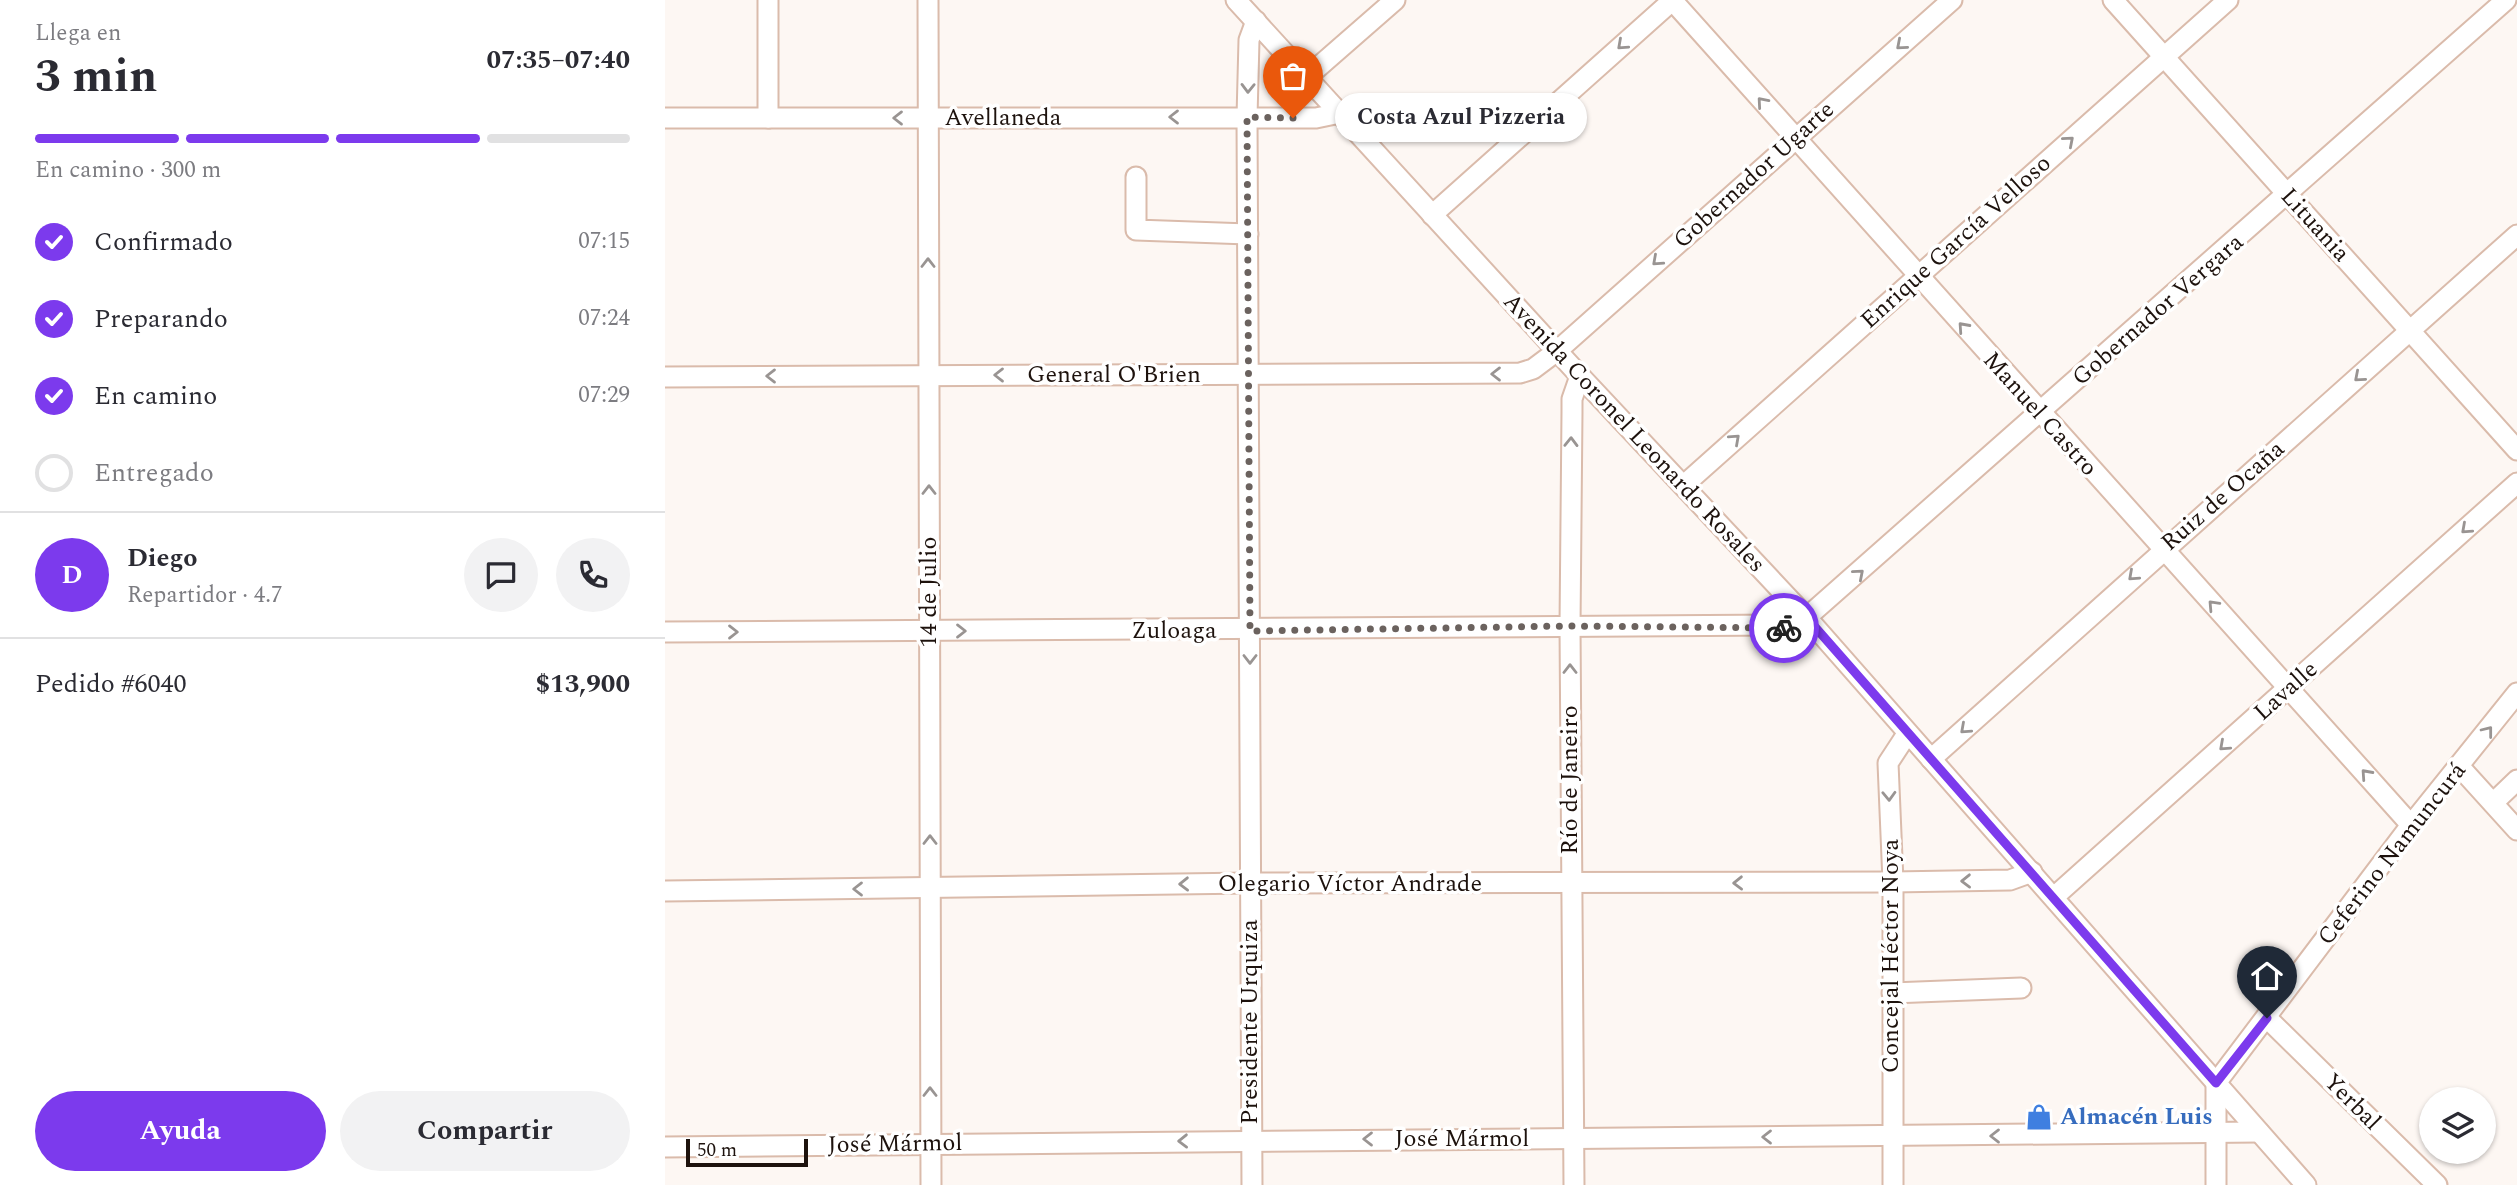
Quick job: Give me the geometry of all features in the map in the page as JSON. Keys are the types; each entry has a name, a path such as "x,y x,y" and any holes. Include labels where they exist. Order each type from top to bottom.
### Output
{"street":[{"path":"768,0 768,118"},
{"name":"14 de Julio","path":"928,0 931,1185"},
{"name":"Avenida Coronel Leonardo Rosales","path":"1236,0 1580,376 1808,619 2306,1185"},
{"path":"1308,76 1395,0"},
{"path":"1432,215 1673,0"},
{"name":"Manuel Castro","path":"1673,0 2162,550 2411,825"},
{"name":"Gobernador Ugarte","path":"1557,351 1952,0"},
{"name":"Lituania","path":"2113,0 2517,450"},
{"name":"Enrique García Velloso","path":"1684,485 2228,0"},
{"name":"Gobernador Vergara","path":"1808,619 2506,0"},
{"name":"Presidente Urquiza","path":"1252,1185 1247,117 1249,40 1256,21"},
{"name":"Avellaneda","path":"665,118 1316,118 1340,113"},
{"path":"1136,177 1136,230 1248,234"},
{"name":"Ruiz de Ocaña","path":"1931,759 2162,550 2517,236"},
{"name":"General O'Brien","path":"665,377 1520,373 1533,369 1557,351"},
{"name":"Río de Janeiro","path":"1574,1185 1570,885 1571,412 1580,376"},
{"name":"Lavalle","path":"2054,897 2517,483"},
{"name":"Zuloaga","path":"665,632 1250,631 1570,626 1787,628 1808,619"},
{"name":"Ceferino Namuncurá","path":"2216,1083 2411,825 2517,693"},
{"name":"Concejal Héctor Noya","path":"1893,1185 1893,882 1888,763 1907,734"},
{"path":"2459,766 2517,830"},
{"path":"2493,803 2517,780"},
{"name":"Olegario Víctor Andrade","path":"665,891 1249,883 1570,885 1893,882 2010,880 2032,872"},
{"path":"1892,993 2021,988"},
{"name":"Yerbal","path":"2267,1018 2437,1185"},
{"path":"2216,1083 2216,1185"},
{"name":"José Mármol","path":"665,1147 1251,1140 2214,1135 2259,1132"}],"building":[{"path":"1283,73 1300,93 1288,103 1271,84"}],"way so far":[{"path":"1293,118 1247,117 1250,631 1570,626 1784,628"}],"place":[{"name":"Costa Azul Pizzeria","path":"1293,118"},
{"name":"Almacén Luis","path":"2039,1117"}],"route":[{"path":"1784,628 1798,625 1808,619 2216,1083 2267,1018"}]}
